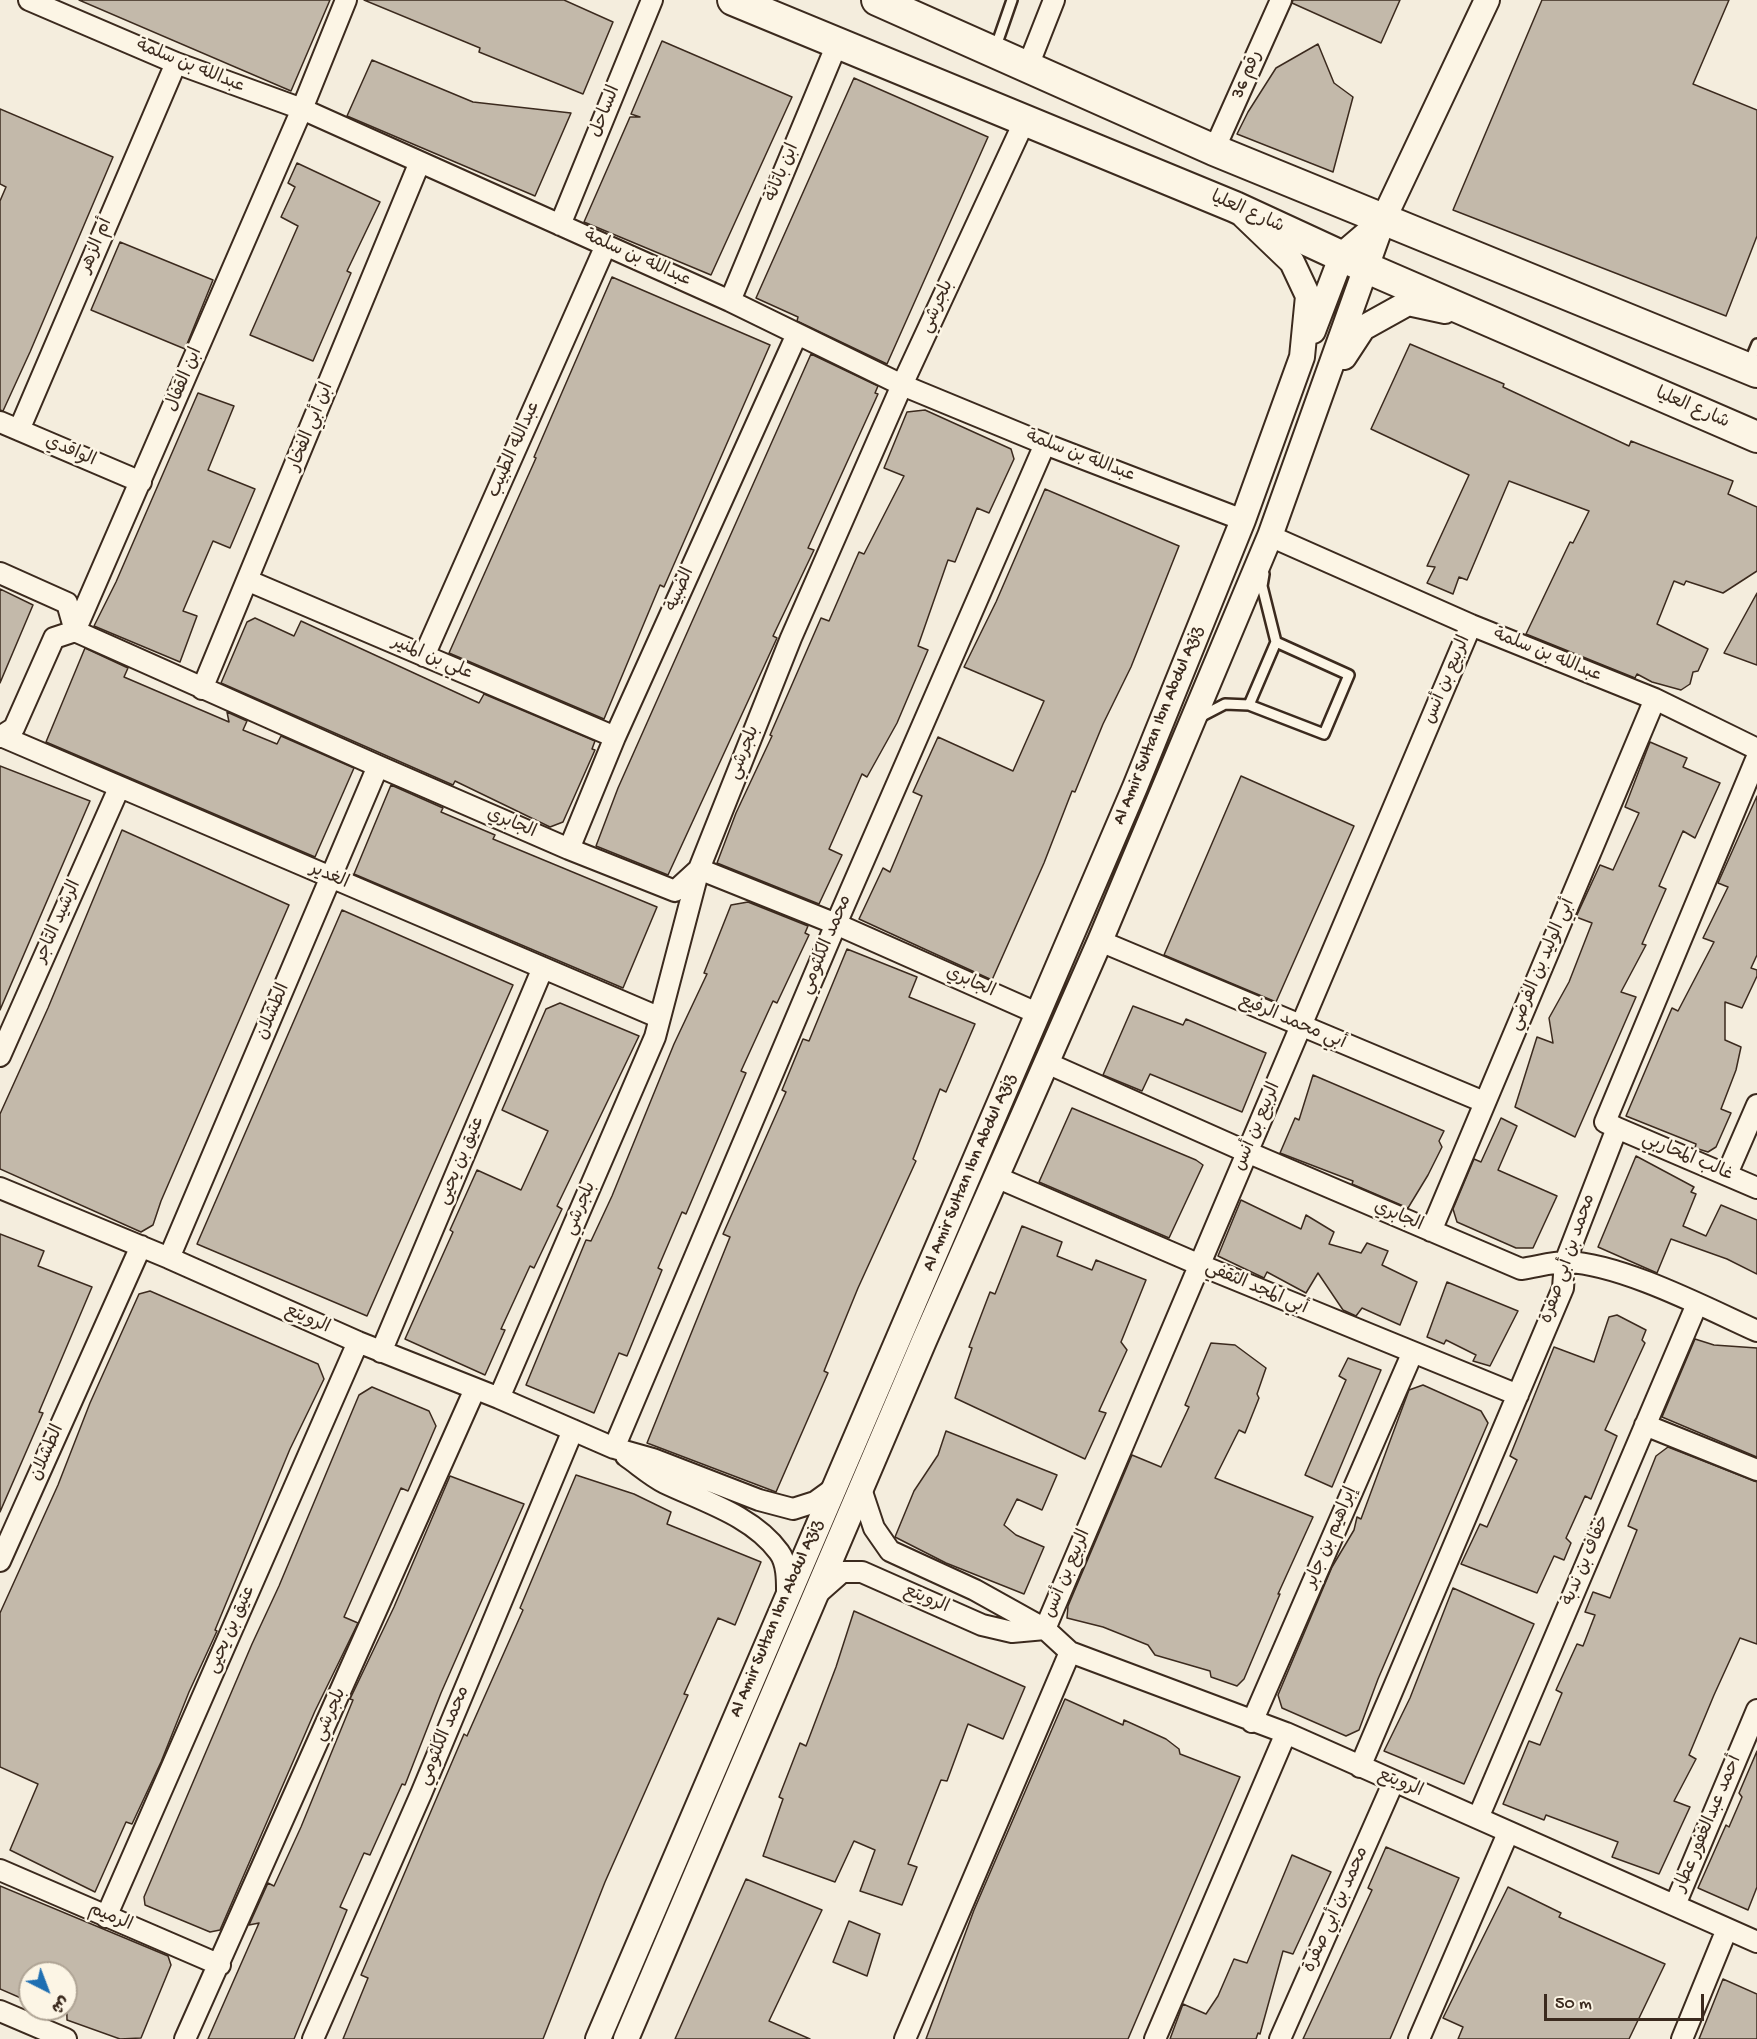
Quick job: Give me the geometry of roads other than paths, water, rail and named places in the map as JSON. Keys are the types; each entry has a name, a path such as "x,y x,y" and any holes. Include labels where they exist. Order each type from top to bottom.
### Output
{"main road":[{"name":"شارع العليا","path":"733,0 1235,207 1488,321 1757,437"},
{"path":"877,0 910,10 994,51 1214,150 1383,220 1754,361"}],"street":[{"name":"عبدالله بن سلمة","path":"29,0 176,63 302,109 419,164 730,301 902,384 1045,444 1243,520"},
{"name":"ابن القفال","path":"75,631 302,109 346,0"},
{"name":"الساحل","path":"560,225 652,0"},
{"path":"1028,66 1054,0"},
{"name":"رقم 36","path":"1214,150 1281,0"},
{"name":"Al Amir Sultan Ibn Abdul Aziz","path":"626,2039 861,1489 1100,941 1270,536 1324,387 1355,262 1383,220 1487,0"},
{"name":"ابن باتانة","path":"730,301 837,44"},
{"name":"أم الزهر","path":"19,430 176,63"},
{"name":"بلجرشي","path":"500,1398 655,1037 658,1017 699,869 791,638 902,384 1025,120"},
{"name":"ابن أبي الفخار","path":"202,689 249,581 419,164"},
{"name":"Al Amir Sultan Ibn Abdul Aziz","path":"598,2039 1039,1014 1243,520 1302,357 1308,296 1292,262 1235,207"},
{"name":"عبدالله الطبيب","path":"424,656 606,245"},
{"path":"1302,357 1355,262"},
{"name":"Al Amir Sultan Ibn Abdul Aziz","path":"1324,387 1363,328 1408,303 1488,321"},
{"name":"الضبية","path":"569,849 615,737 797,334"},
{"name":"الواقدي","path":"0,422 141,482"},
{"name":"محمد الكلثومي","path":"614,1448 836,924 1045,444"},
{"name":"عبدالله بن سلمة","path":"1270,536 1471,625 1655,699 1757,749"},
{"path":"0,573 66,603 75,631 54,638 14,728 0,737"},
{"name":"علي بن المنير","path":"249,581 615,737"},
{"name":"الربيع بن أنس","path":"1045,1629 1471,625"},
{"name":"الجابري","path":"75,631 569,849 675,891 699,869 836,924 1039,1014"},
{"name":"أبي الوليد بن الفرضي","path":"1431,1231 1655,699"},
{"name":"الغدير","path":"0,737 332,877 542,970 658,1017"},
{"path":"1617,1128 1605,1122 1757,757"},
{"name":"الطشلان","path":"169,1258 378,766"},
{"name":"الرشيد التاجر","path":"0,1056 119,788"},
{"name":"أبي محمد الرفيع","path":"1100,941 1300,1027 1484,1102"},
{"name":"عتيق بن يحيى","path":"381,1352 542,970"},
{"name":"الجابري","path":"1047,1063 1247,1152 1521,1269 1565,1262 1599,1266 1757,1331"},
{"path":"1726,1174 1757,1105"},
{"name":"غالب المحاربي","path":"1617,1128 1757,1188"},
{"name":"محمد بن أبي صفرة","path":"1360,1767 1563,1288 1565,1262 1617,1128"},
{"name":"أبي المجد الثقفي","path":"996,1177 1412,1354 1518,1395"},
{"name":"الرويتع","path":"0,1188 169,1258 381,1352 500,1398 614,1448"},
{"name":"الطشلان","path":"0,1561 141,1246"},
{"name":"خفاف بن ندبة","path":"1478,1818 1696,1304"},
{"name":"عتيق بن يحيى","path":"106,1917 358,1342"},
{"name":"إبراهيم بن جابر","path":"1252,1722 1412,1354"},
{"name":"بلجرشي","path":"185,2039 220,1965 475,1389"},
{"path":"1645,1425 1757,1470"},
{"name":"محمد الكلثومي","path":"313,2039 421,1794 573,1430"},
{"path":"614,1448 653,1459 759,1500 793,1509 816,1502 833,1489"},
{"path":"614,1448 662,1481 740,1519 765,1538 781,1554 786,1573 787,1599"},
{"name":"الرويتع","path":"861,1489 874,1528 890,1551 975,1590 1045,1629 1070,1652 1286,1733 1757,1942"},
{"name":"الرويتع","path":"816,1596 842,1572 862,1572 982,1624 1011,1632 1045,1629"},
{"path":"905,2039 1070,1652"},
{"name":"أحمد عبدالغفور عطار","path":"1676,1905 1757,1710"},
{"path":"1155,2039 1286,1733"},
{"name":"محمد بن أبي صفرة","path":"1280,2039 1394,1781"},
{"path":"1419,2039 1508,1833"},
{"name":"الرميم","path":"0,1870 220,1965"},
{"path":"1682,2039 1728,1929"},
{"path":"0,2011 26,2031 66,2039"}],"lane":[{"path":"994,51 1012,0"},
{"path":"1248,705 1276,642 1262,586 1270,536"},
{"path":"1190,723 1225,704 1248,705 1324,734 1349,675 1276,642"}]}
